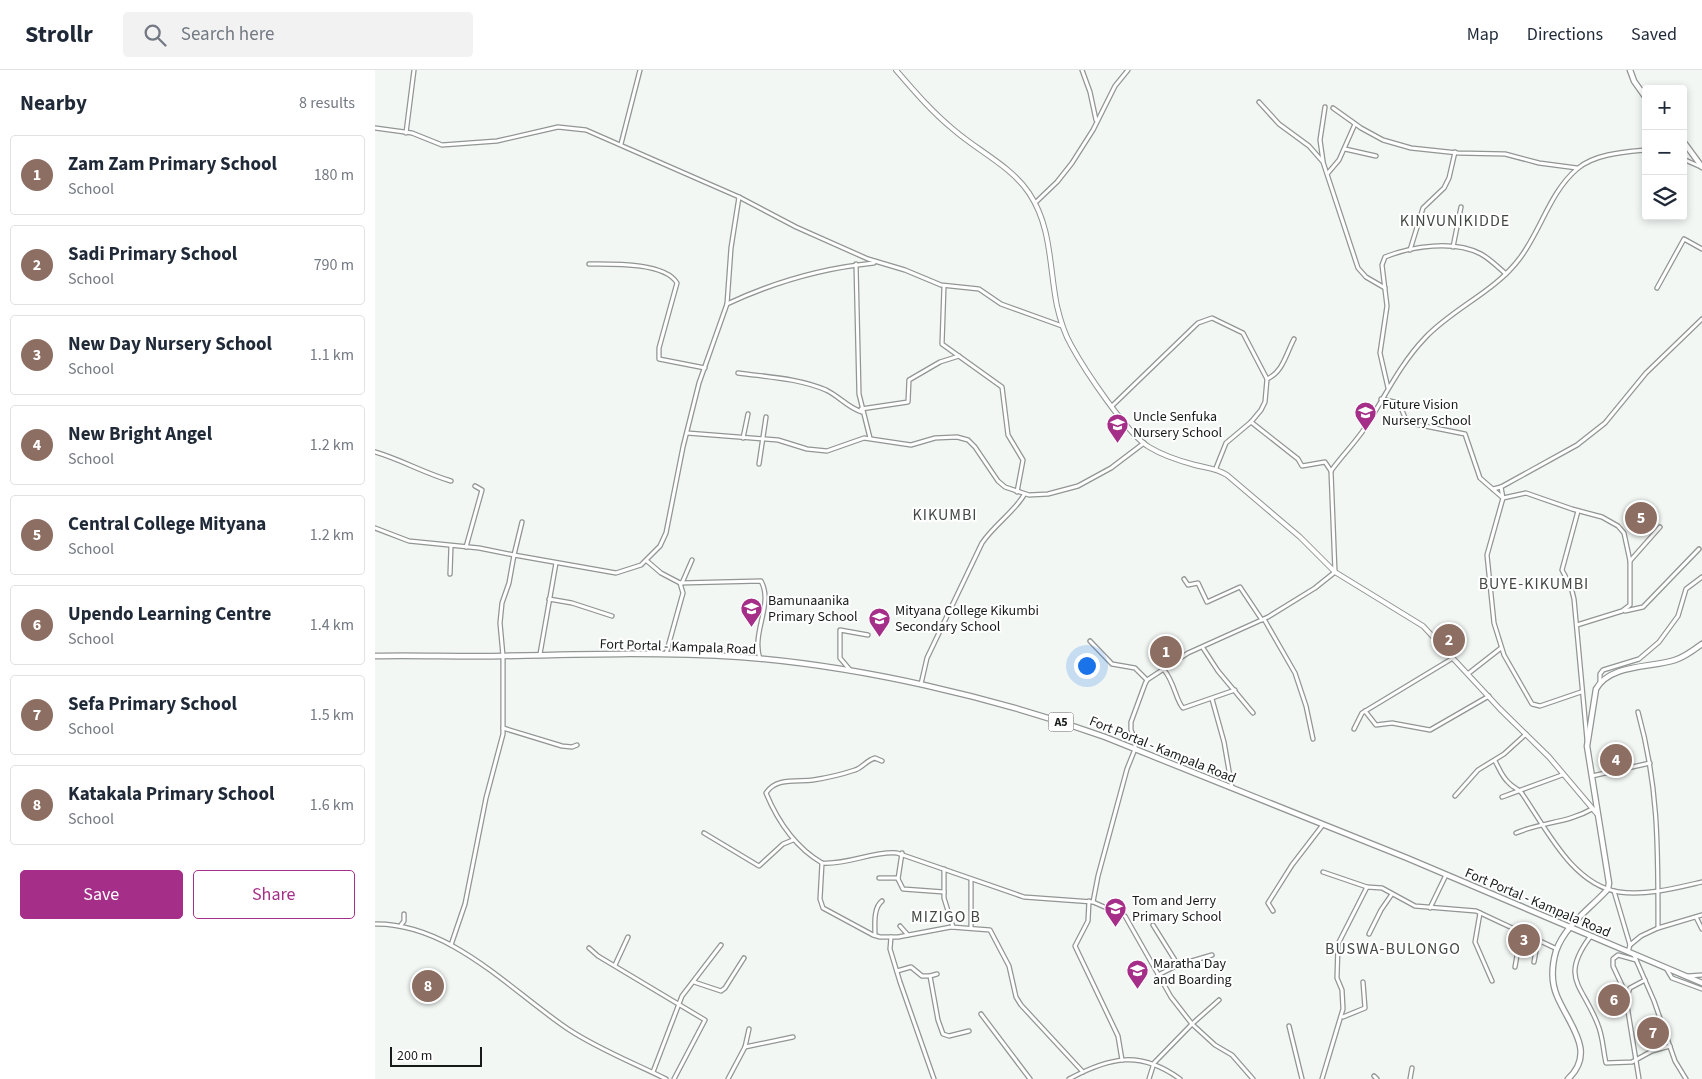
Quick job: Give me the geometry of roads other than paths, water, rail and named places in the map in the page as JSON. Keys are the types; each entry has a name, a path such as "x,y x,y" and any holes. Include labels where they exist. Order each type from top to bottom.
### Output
{"main road":[{"path":"1629,70 1642,92"},
{"path":"1687,146 1702,167"},
{"path":"1568,1079 1581,1064 1581,1051 1553,984 1557,949 1568,928 1608,889 1608,877 1587,746 1593,702 1600,682 1613,673 1677,660 1702,644"},
{"name":"Fort Portal - Kampala Road","path":"375,656 666,655 760,660 851,672 921,684 1071,725 1135,749 1446,875 1628,953 1635,958 1667,968 1702,983"}],"street":[{"path":"406,133 414,70"},
{"path":"621,144 640,70"},
{"path":"896,70 954,131 1015,177 1035,203 1043,218 1047,234 1062,326 1071,345 1112,406 1144,443 1149,447 1193,465 1216,468 1227,475 1300,537 1335,572 1423,626 1549,757 1562,775 1598,815"},
{"path":"1082,70 1090,92 1096,121"},
{"path":"1035,203 1073,163 1115,86 1128,70"},
{"path":"1259,102 1279,124 1309,146 1323,162"},
{"path":"1325,107 1320,140 1327,179 1334,191 1341,221 1358,268 1366,277 1385,288"},
{"path":"1333,108 1355,124 1391,142 1422,150 1505,154 1539,163 1578,168"},
{"path":"1327,173 1339,160 1355,124"},
{"path":"375,128 406,133 442,145 497,141 558,127 586,130 739,197 796,227 877,262 944,286 979,289 1001,304 1062,326"},
{"path":"1345,149 1376,156"},
{"path":"1331,471 1368,423 1381,399 1416,347 1437,325 1506,274 1520,258 1555,197 1578,168 1607,156 1642,151"},
{"path":"1409,250 1423,208 1444,188 1455,152"},
{"path":"1687,161 1702,167"},
{"path":"375,528 409,541 466,547 615,573 635,568 647,561 660,546 666,533 687,433 705,368 727,304 731,248 739,197"},
{"path":"1453,247 1461,206"},
{"path":"1657,288 1684,239 1702,248"},
{"path":"1388,388 1380,353 1387,306 1382,265 1385,256 1428,247 1453,247 1481,254 1506,274"},
{"path":"727,304 765,288 804,276 856,264 877,262"},
{"path":"589,264 624,263 655,270 675,279 677,283 658,357 661,360 705,368"},
{"path":"856,264 858,372 862,411 870,438"},
{"path":"944,286 941,342 1002,387 1009,435 1023,460 1017,492"},
{"path":"1112,406 1198,323 1212,318 1243,333 1267,379 1265,402 1251,422 1225,442 1216,468"},
{"path":"1493,490 1577,445 1597,429 1646,373 1702,319"},
{"path":"1267,379 1275,376 1280,369 1294,339"},
{"path":"738,373 779,378 811,385 825,390 853,410 862,411 908,402 909,380 940,362 959,356"},
{"path":"1381,399 1399,403 1406,420 1410,423 1465,434 1480,478 1503,498"},
{"path":"743,438 748,414"},
{"path":"759,464 766,417"},
{"path":"1251,422 1298,459 1302,466 1325,462 1331,471 1335,572"},
{"path":"687,433 778,440 807,449 827,451 856,440 870,438 911,445 946,436 963,438 975,447 998,481 1024,494 1048,494 1078,486 1111,468 1144,443"},
{"path":"375,452 403,460 427,474 451,481"},
{"path":"466,547 482,490 475,486"},
{"path":"1501,487 1503,498 1487,555 1493,617 1501,648 1532,704 1540,706 1581,692"},
{"path":"1503,498 1526,492 1578,512 1602,517 1622,530 1626,538 1630,561 1631,601 1628,608 1622,611"},
{"path":"921,684 927,658 981,543 993,526 1013,509 1024,494"},
{"path":"1578,512 1562,570 1571,587 1577,625 1581,692 1587,746"},
{"path":"451,945 465,904 483,812 503,728 503,656 500,623 502,603 509,583 513,555 522,522"},
{"path":"1630,561 1659,527"},
{"path":"450,574 451,546"},
{"path":"1577,625 1622,611 1643,607 1699,549"},
{"path":"666,655 683,593 681,583 692,560"},
{"path":"647,561 661,574 681,583 761,581 765,607 756,647 760,660"},
{"path":"540,654 548,618 549,598 556,562"},
{"path":"1122,1060 1118,1036 1075,946 1089,921 1091,902 1127,769 1135,749 1131,722 1147,680 1188,653 1203,648 1263,619 1315,588 1335,572"},
{"path":"1600,682 1599,674 1603,670 1639,658 1659,642 1678,616 1686,589 1702,577"},
{"path":"1184,580 1188,585 1198,583 1207,602 1241,587 1263,619 1295,673 1306,706 1313,739"},
{"path":"549,598 572,603 612,616"},
{"path":"851,672 840,658 840,630 868,635"},
{"path":"1090,640 1112,664 1135,668 1147,680"},
{"path":"1203,648 1218,671 1253,713"},
{"path":"1469,673 1501,648"},
{"path":"1355,729 1359,717 1365,711 1453,658"},
{"path":"1164,670 1174,686 1181,708 1235,690"},
{"path":"1365,711 1376,724 1392,723 1430,730 1489,696"},
{"path":"1212,699 1224,742 1232,789"},
{"path":"1637,712 1649,763 1659,843 1658,928"},
{"path":"503,728 562,746 572,747 577,745"},
{"path":"1455,796 1478,770 1495,761 1526,734"},
{"path":"882,761 875,758 868,760 855,771 810,780 795,779 769,789 766,793 773,809 793,840 823,863 840,862 884,852 902,853 1024,897 1091,902 1125,916 1171,997 1192,1024 1215,1045 1232,1055 1253,1079"},
{"path":"1495,761 1508,783 1520,791 1574,866 1608,889 1640,893 1702,882"},
{"path":"1591,776 1649,763"},
{"path":"1502,797 1562,775"},
{"path":"1516,833 1543,824 1569,819 1592,809"},
{"path":"1273,911 1268,903 1272,895 1292,864 1323,826"},
{"path":"704,833 759,866 783,844 793,840"},
{"path":"902,853 899,878 903,890 944,892"},
{"path":"823,863 820,899 823,908 875,935 891,937 908,935 933,928 953,927 985,929 992,932 1009,966 1016,997 1021,1005 1083,1072"},
{"path":"944,869 945,906 953,927"},
{"path":"1323,872 1367,887 1382,888 1411,904 1430,908 1472,910 1557,949"},
{"path":"1430,908 1446,875"},
{"path":"879,878 899,878"},
{"path":"971,879 971,928"},
{"path":"1322,1079 1342,1017 1343,1000 1337,978 1338,944 1367,887"},
{"path":"1614,891 1630,945 1628,953"},
{"path":"1369,934 1392,894"},
{"path":"875,935 876,912 878,904 882,901"},
{"path":"1480,913 1475,942 1492,981"},
{"path":"401,925 405,921 404,914"},
{"path":"1630,945 1641,936 1658,928 1702,915"},
{"path":"1696,917 1702,929"},
{"path":"375,924 401,925 451,945 483,965 568,1030 666,1079"},
{"path":"1153,925 1178,965"},
{"path":"900,926 908,935"},
{"path":"1515,966 1521,932"},
{"path":"615,965 628,937"},
{"path":"891,937 889,944 897,971 934,1079"},
{"path":"1590,937 1575,961 1574,975 1599,1026 1606,1063 1631,1062 1669,1046"},
{"path":"1534,962 1538,940"},
{"path":"653,1072 678,1004 708,959 721,944"},
{"path":"589,948 705,1021 674,1079"},
{"path":"1158,975 1178,965 1212,955"},
{"path":"1639,1079 1627,994 1613,966 1613,959 1618,955 1635,958 1677,1067 1685,1079"},
{"path":"694,982 721,991 725,988 744,958"},
{"path":"897,971 911,966 922,976 937,974"},
{"path":"1667,968 1673,978 1702,989"},
{"path":"1687,976 1702,975"},
{"path":"930,976 938,1020 943,1034 949,1036 969,1032"},
{"path":"1627,994 1630,988 1645,980"},
{"path":"1342,1017 1365,1008 1363,982"},
{"path":"1149,1079 1154,1063 1192,1024 1219,1000"},
{"path":"981,1014 1030,1079"},
{"path":"1289,1026 1302,1079"},
{"path":"729,1079 745,1047 749,1028"},
{"path":"745,1047 793,1037"},
{"path":"1069,1079 1100,1064 1122,1060 1154,1063 1180,1079"},
{"path":"1409,1079 1412,1068"},
{"path":"1374,1076 1377,1079"}],"place":[{"name":"Future Vision Nursery School","path":"1366,431"},
{"name":"Uncle Senfuka Nursery School","path":"1117,443"},
{"name":"Central College Mityana","path":"1641,518"},
{"name":"Bamunaanika Primary School","path":"752,627"},
{"name":"Mityana College Kikumbi Secondary School","path":"879,637"},
{"name":"Sadi Primary School","path":"1449,640"},
{"name":"Zam Zam Primary School","path":"1166,652"},
{"name":"New Bright Angel","path":"1616,760"},
{"name":"Tom and Jerry Primary School","path":"1116,927"},
{"name":"New Day Nursery School","path":"1524,940"},
{"name":"Katakala Primary School","path":"428,986"},
{"name":"Maratha Day and Boarding","path":"1137,990"},
{"name":"Upendo Learning Centre","path":"1614,1000"},
{"name":"Sefa Primary School","path":"1653,1033"}],"district":[{"name":"KINVUNIKIDDE","path":"1455,220"},
{"name":"KIKUMBI","path":"945,514"},
{"name":"BUYE-KIKUMBI","path":"1534,583"},
{"name":"MIZIGO B","path":"946,916"},
{"name":"BUSWA-BULONGO","path":"1393,948"}]}
